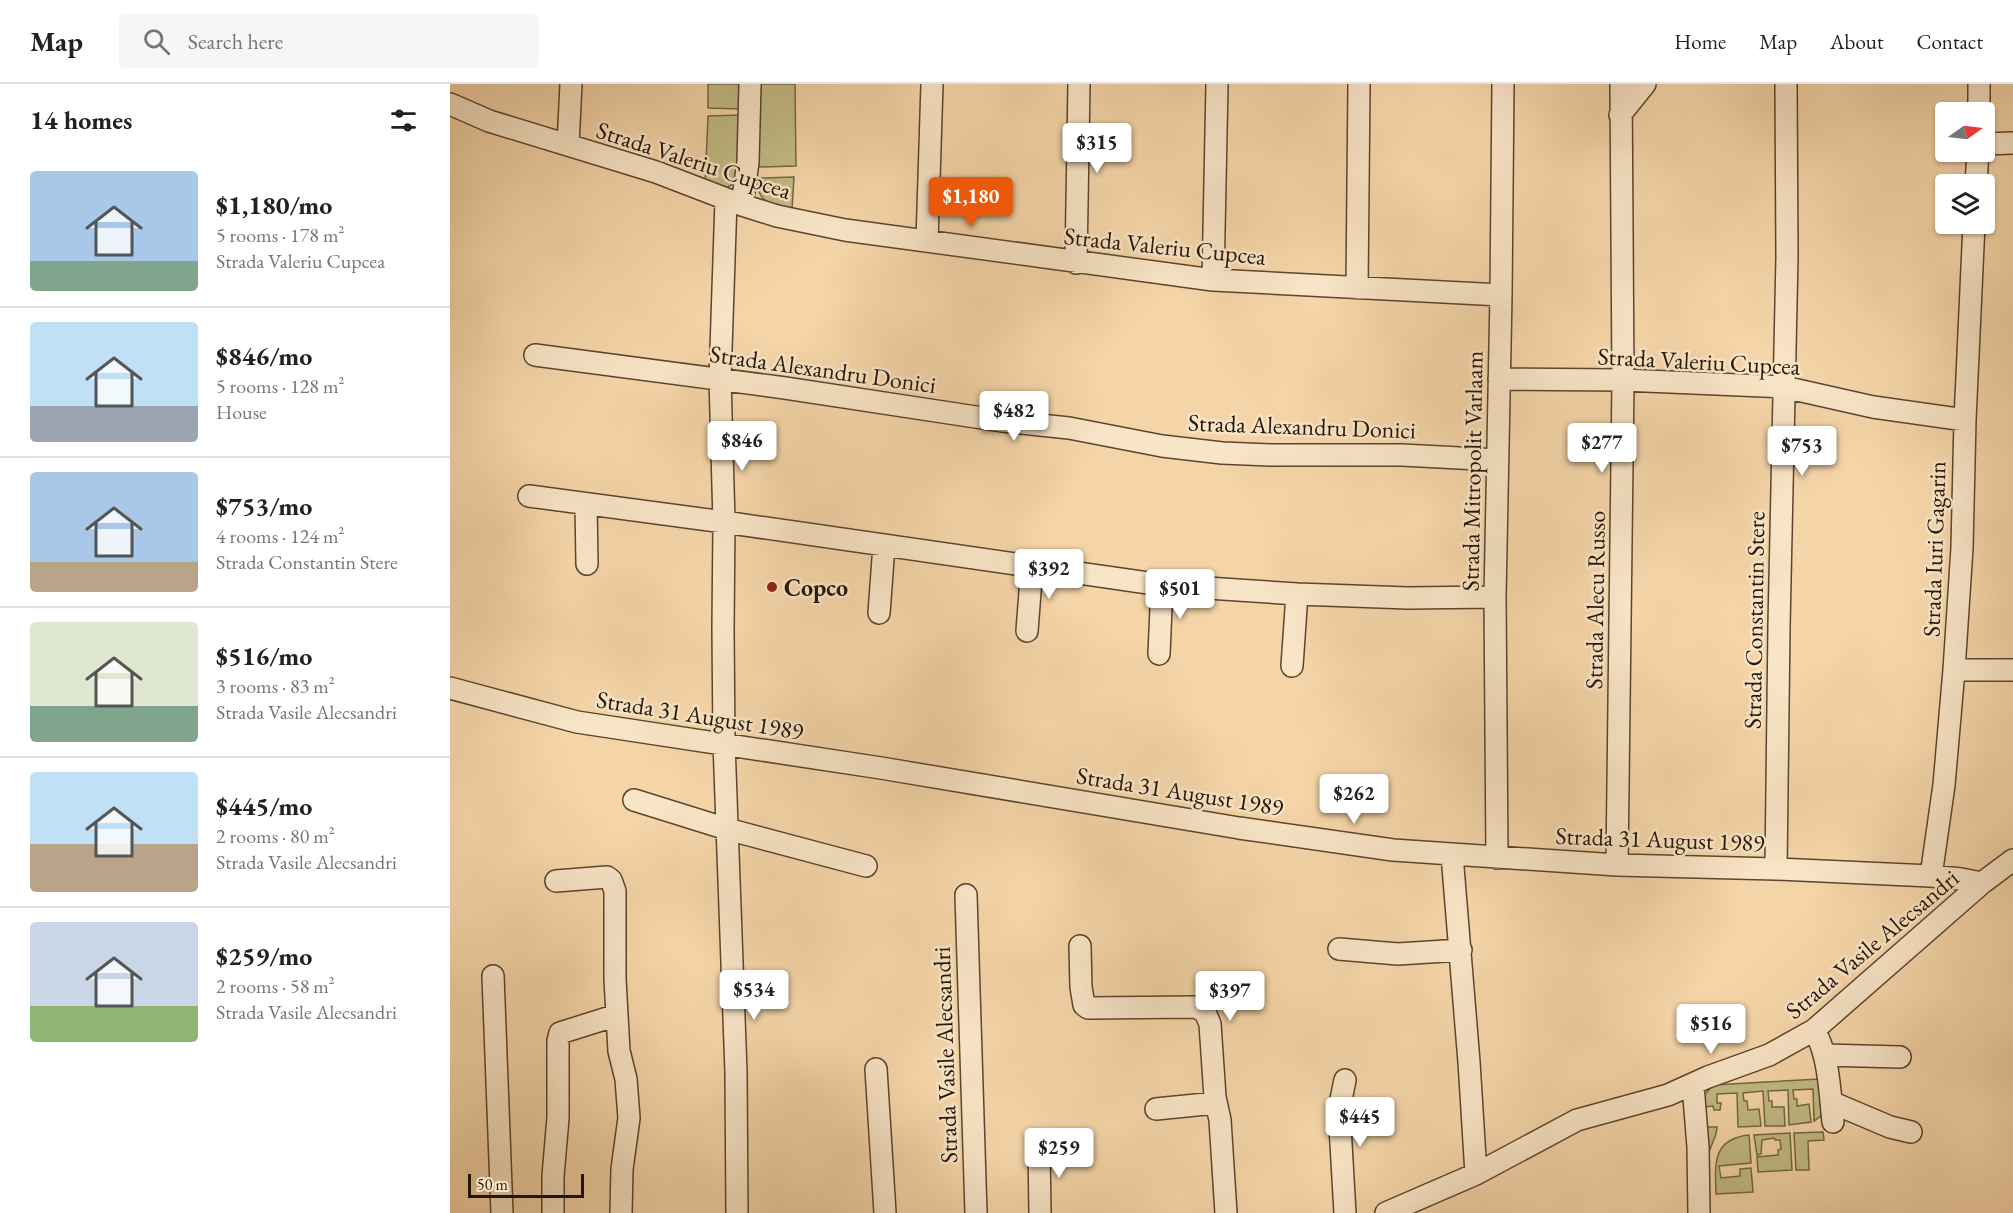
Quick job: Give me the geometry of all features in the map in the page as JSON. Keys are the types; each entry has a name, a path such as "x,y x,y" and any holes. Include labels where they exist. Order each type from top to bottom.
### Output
{"street":[{"path":"568,145 571,84"},
{"path":"737,1213 736,1072 724,743 724,522 720,379 734,202 748,162 750,84"},
{"path":"927,241 932,84"},
{"path":"1076,263 1079,84"},
{"path":"1213,280 1217,84"},
{"path":"1357,288 1359,84"},
{"name":"Strada Mitropolit Varlaam","path":"1497,858 1495,597 1502,295 1503,84"},
{"name":"Strada Alecu Russo","path":"1617,865 1623,380 1621,84"},
{"path":"1620,115 1645,84"},
{"name":"Strada Constantin Stere","path":"1776,869 1787,257 1786,84"},
{"path":"1979,84 1979,102"},
{"name":"Strada Valeriu Cupcea","path":"450,104 489,121 656,172 777,216 845,230 1213,280 1502,295"},
{"path":"1995,144 2013,143"},
{"name":"Strada Iuri Gagarin","path":"1931,876 1944,785 1954,670 1962,548 1974,234"},
{"name":"Strada Alexandru Donici","path":"535,355 720,379 966,416 1069,428 1162,446 1222,453 1402,455 1498,460"},
{"name":"Strada Valeriu Cupcea","path":"1499,379 1623,380 1784,387 1873,407 1965,420"},
{"path":"529,496 1162,585 1297,594 1408,598 1495,597"},
{"path":"586,504 587,564"},
{"path":"879,613 884,545"},
{"path":"1027,631 1032,566"},
{"path":"1159,654 1162,585"},
{"path":"1292,666 1297,594"},
{"path":"1954,670 2013,670"},
{"name":"Strada 31 August 1989","path":"450,688 577,722 724,743 1239,828 1393,850 1617,865 1931,876 1982,883"},
{"path":"634,800 727,829 866,866"},
{"path":"1452,855 1461,950 1476,1174"},
{"name":"Strada Vasile Alecsandri","path":"1386,1213 1476,1174 1577,1120 1668,1095 1708,1077 1769,1055 1814,1030 1982,883 2009,868"},
{"path":"556,881 607,877 613,884 619,1051 626,1079 629,1118 622,1169 621,1213"},
{"name":"Strada Vasile Alecsandri","path":"966,895 976,1213"},
{"path":"1080,946 1081,987 1084,1005 1088,1008 1196,1007 1205,1012 1210,1024 1216,1103 1220,1120 1226,1213"},
{"path":"1339,949 1398,954 1461,950"},
{"path":"493,976 502,1213"},
{"path":"553,1213 560,1033 617,1015"},
{"path":"1814,1030 1821,1041 1832,1112 1911,1132"},
{"path":"1824,1055 1900,1056"},
{"path":"876,1069 885,1213"},
{"path":"1345,1080 1339,1109 1345,1213"},
{"path":"1693,1085 1698,1147 1699,1210"},
{"path":"1156,1109 1216,1103"},
{"path":"1039,1146 1040,1213"}],"shaded area":[{"path":"708,84 741,84 740,109 708,108"},
{"path":"759,84 795,84 796,166 758,167"},
{"path":"741,115 737,182 724,189 705,184 708,116"},
{"path":"794,177 792,210 768,202 758,190 759,178"},
{"path":"1819,1079 1821,1116 1814,1121 1813,1089 1793,1090 1797,1106 1809,1104 1811,1122 1789,1125 1788,1090 1768,1091 1772,1107 1784,1107 1785,1126 1765,1126 1763,1091 1743,1093 1748,1110 1759,1109 1761,1126 1738,1127 1737,1093 1717,1094 1717,1103 1721,1103 1720,1110 1714,1110 1713,1106 1704,1107 1705,1127 1717,1127 1708,1158 1700,1100 1713,1085"},
{"path":"1823,1132 1824,1140 1808,1141 1809,1170 1796,1170 1794,1133"},
{"path":"1790,1133 1792,1170 1758,1172 1757,1157 1778,1155 1778,1150 1781,1149 1780,1140 1774,1138 1762,1140 1761,1154 1757,1155 1754,1135"},
{"path":"1749,1135 1751,1163 1719,1166 1721,1178 1740,1176 1740,1169 1751,1168 1753,1192 1716,1194 1718,1155 1728,1142 1737,1137"}],"place":[{"name":"Copco","path":"772,587"}]}
